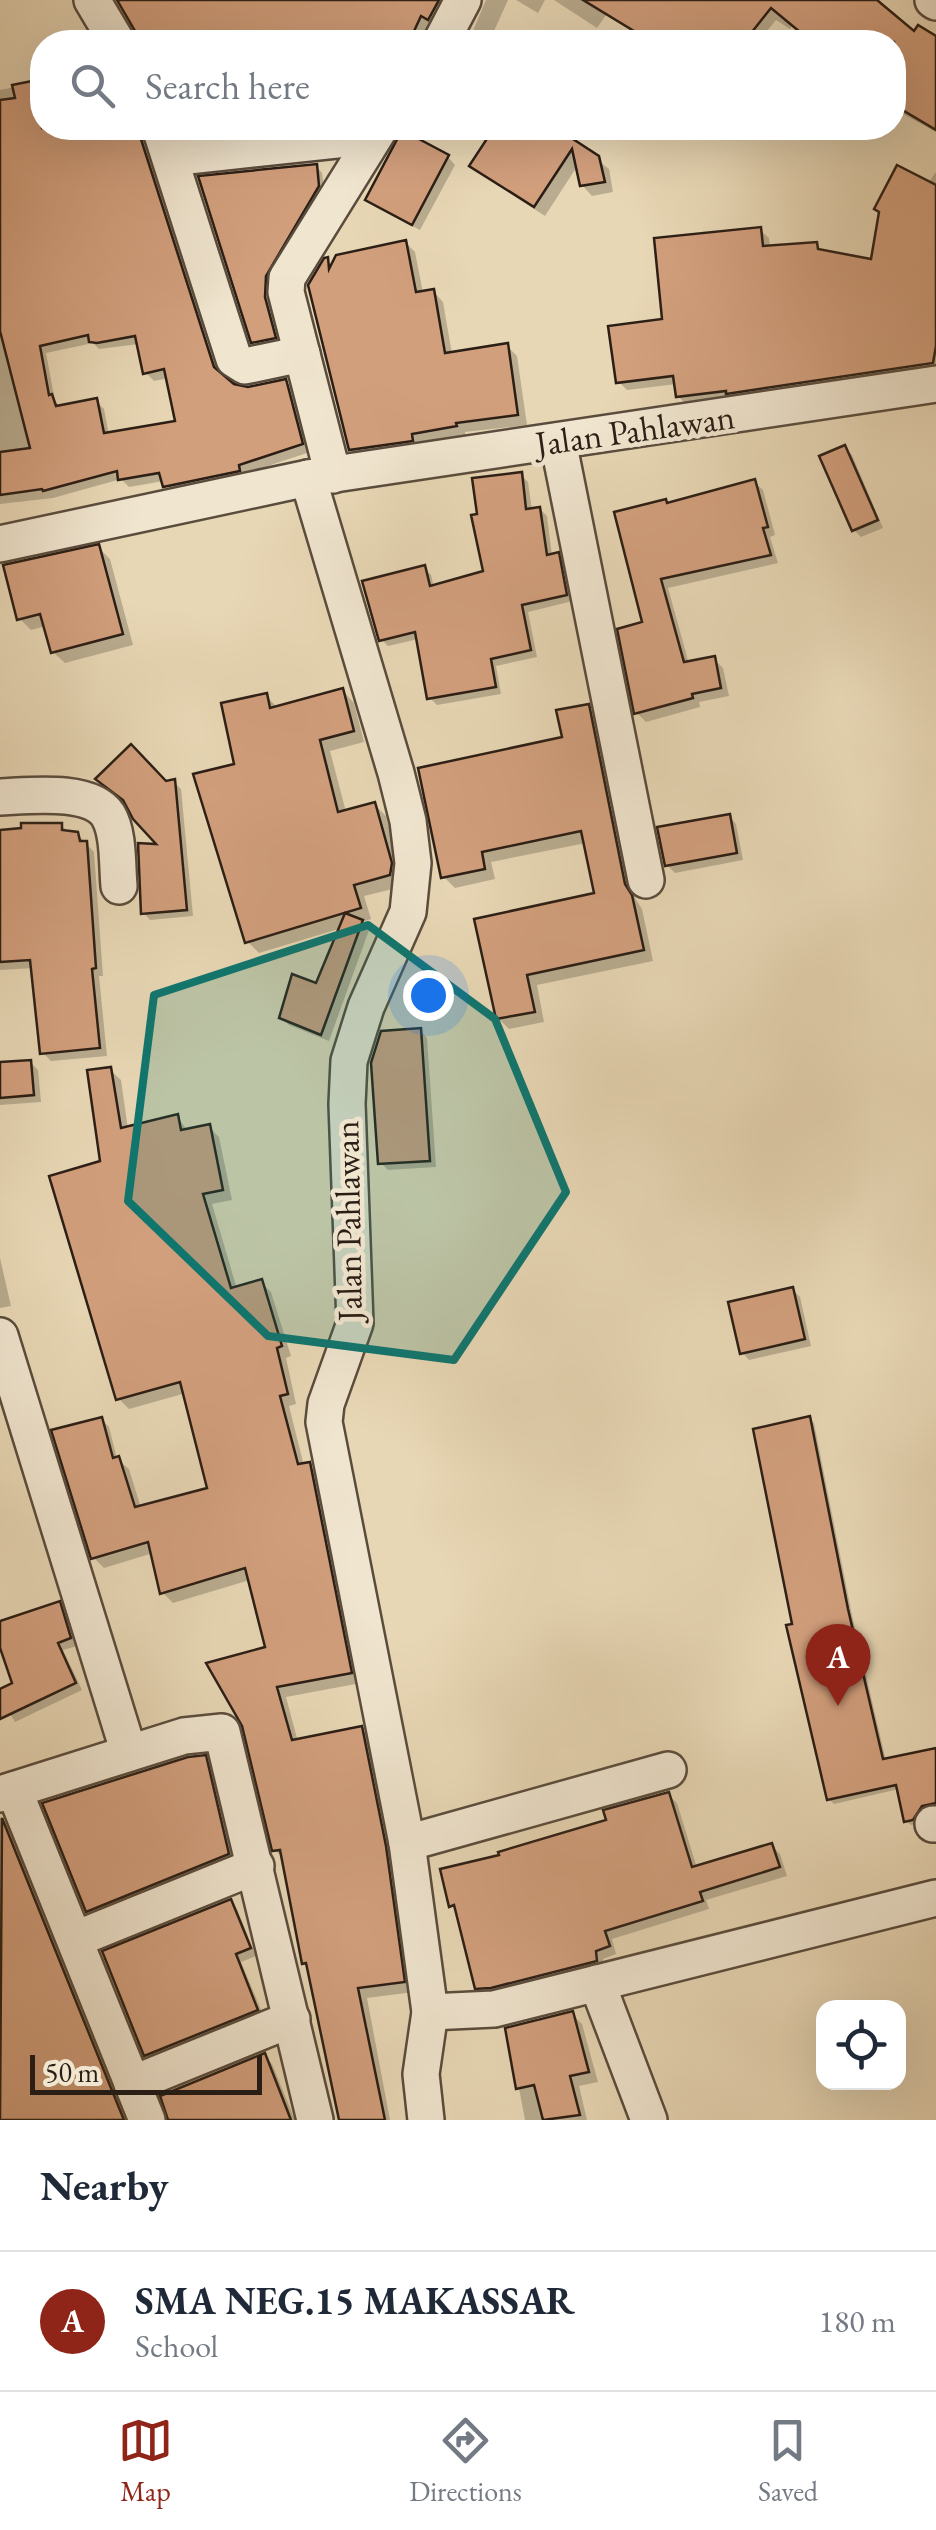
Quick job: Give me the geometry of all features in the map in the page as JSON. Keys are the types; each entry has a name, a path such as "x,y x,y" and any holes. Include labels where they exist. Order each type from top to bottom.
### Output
{"street":[{"path":"92,0 110,30"},
{"path":"448,30 464,0"},
{"path":"223,140 165,143 234,359 245,366 302,354"},
{"name":"Jalan Pahlawan","path":"372,140 287,278 286,292 302,354 320,477 396,772 413,863 408,912 366,1007 349,1061 346,1104 355,1323 326,1404 324,1422 407,1844 430,2012 421,2074 426,2120"},
{"name":"Jalan Pahlawan","path":"320,477 936,384"},
{"path":"558,440 646,880"},
{"path":"0,544 320,477"},
{"path":"0,797 64,796 90,800 100,806 110,817 119,886"},
{"path":"0,1336 129,1753"},
{"path":"147,2120 76,1939 7,1792 184,1736 216,1730 222,1732 315,2120"},
{"path":"407,1844 668,1770"},
{"path":"76,1939 256,1866"},
{"path":"430,2012 494,2009 936,1898"},
{"path":"598,1983 649,2120"},
{"path":"132,2084 292,2019"}],"highlighted area":[{"path":"368,925 495,1019 566,1192 454,1360 268,1336 128,1201 154,995"}],"building":[{"path":"117,0 439,0 428,20 421,16 415,30 134,30"},
{"path":"583,0 877,0 914,31 918,25 936,36 936,130 906,112 906,30 798,30 771,8 754,30 632,30"},
{"path":"30,81 30,140 141,140 214,367 234,384 248,387 286,379 303,444 239,465 240,471 163,487 159,473 118,480 117,471 43,491 0,495 0,452 30,448 0,331 0,100 15,98 12,85","holes":["88,335 89,342 135,336 143,374 164,369 175,421 104,433 97,398 56,406 52,394 49,395 40,346"]},
{"path":"397,140 421,140 449,155 412,225 365,200"},
{"path":"486,140 574,140 599,156 605,182 580,186 572,149 534,207 469,166"},
{"path":"317,164 319,186 266,276 265,297 276,338 251,343 198,176"},
{"path":"897,165 936,185 933,363 726,394 676,397 673,376 616,383 608,326 662,319 654,238 761,227 763,246 817,242 818,249 871,259 879,212 874,209"},
{"path":"406,240 416,292 434,289 445,353 508,343 518,415 456,423 457,426 412,434 413,441 349,450 308,285 324,258 328,257 329,269 336,255"},
{"path":"845,445 878,520 852,531 819,456"},
{"path":"522,472 526,509 540,507 547,555 559,552 567,595 522,605 531,650 491,659 496,687 427,699 415,632 379,641 362,581 425,565 430,586 483,571 471,515 477,514 472,478"},
{"path":"755,479 771,555 661,579 684,662 715,656 721,688 634,714 617,629 642,622 614,512 666,499 667,503"},
{"path":"99,544 123,634 51,653 40,614 17,620 3,565"},
{"path":"343,688 354,731 320,740 338,812 375,802 392,863 390,875 354,885 361,908 245,943 193,774 234,764 221,703 267,693 270,708"},
{"path":"589,704 625,884 632,895 644,950 527,975 535,1012 496,1019 474,919 594,893 581,831 482,852 485,869 441,878 418,768 562,737 556,710"},
{"path":"131,744 166,781 175,779 187,910 141,914 138,843 156,844 133,819 123,800 95,779"},
{"path":"730,814 737,853 665,866 657,827"},
{"path":"21,823 62,823 62,830 78,832 80,841 87,841 96,968 92,969 100,1048 40,1054 30,960 0,962 0,830 21,828"},
{"path":"345,913 363,920 321,1035 279,1018 292,974 316,983"},
{"path":"421,1028 430,1161 378,1164 371,1063 381,1031"},
{"path":"31,1060 34,1095 0,1098 0,1062"},
{"path":"111,1067 121,1128 178,1114 181,1130 210,1124 223,1190 203,1194 231,1288 262,1279 282,1346 277,1348 288,1394 280,1396 298,1464 310,1462 352,1673 277,1687 292,1740 362,1726 386,1846 405,1982 358,1988 385,2120 339,2120 280,1850 272,1851 242,1726 206,1663 265,1647 245,1568 160,1594 148,1542 91,1559 51,1430 102,1417 113,1458 119,1456 135,1507 207,1488 180,1382 116,1400 49,1176 100,1161 87,1070"},
{"path":"793,1287 805,1339 740,1354 728,1302"},
{"path":"810,1416 848,1609 883,1759 936,1748 936,1803 922,1806 913,1820 904,1822 896,1785 827,1800 786,1625 792,1624 753,1429"},
{"path":"60,1601 71,1638 58,1643 76,1683 0,1719 0,1689 12,1683 0,1648 0,1621"},
{"path":"206,1755 229,1854 86,1912 42,1803 188,1757"},
{"path":"669,1792 692,1867 772,1843 780,1867 700,1892 703,1901 605,1931 610,1946 596,1951 597,1961 475,1989 454,1905 449,1907 440,1869 499,1855 498,1852 606,1820 603,1810"},
{"path":"2,1818 113,2093 124,2120 0,2120"},
{"path":"231,1899 251,1948 236,1954 258,2010 144,2056 102,1951"},
{"path":"573,2011 589,2072 570,2076 580,2115 543,2120 534,2085 516,2089 505,2028"},
{"path":"265,2053 291,2120 168,2120 160,2096"}],"place":[{"name":"SMA NEG.15 MAKASSAR","path":"838,1706"}]}
